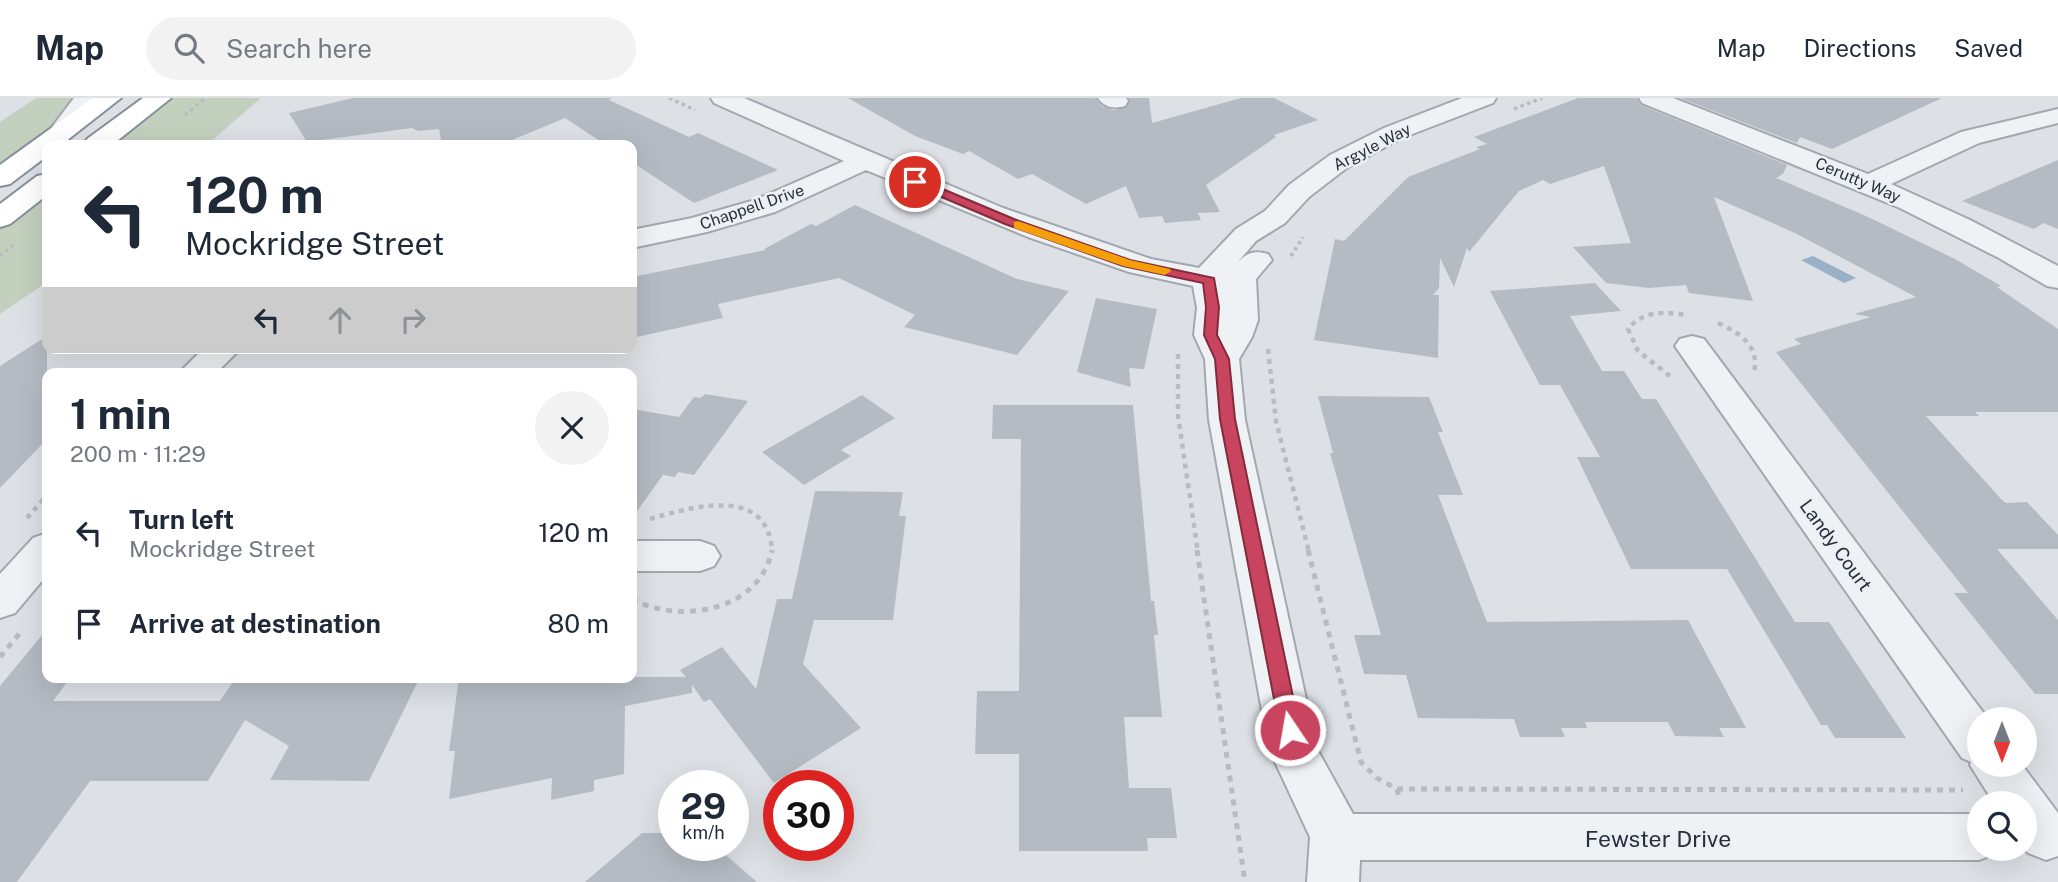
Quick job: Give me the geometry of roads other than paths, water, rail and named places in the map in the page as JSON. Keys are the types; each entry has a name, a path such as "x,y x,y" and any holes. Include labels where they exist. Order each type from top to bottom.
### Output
{"highway":[{"path":"52,140 109,98"},
{"path":"103,140 159,98"},
{"path":"0,178 42,147"},
{"path":"0,218 42,186"}],"street":[{"path":"59,135 87,98"},
{"name":"Argyle Way","path":"1223,274 1271,243 1275,218 1299,191 1339,160 1393,133 1484,98"},
{"name":"Cerutty Way","path":"1651,98 1871,183 2011,251 2058,279"},
{"path":"739,100 1009,222 1133,265 1223,274 1244,307 1240,329 1200,354 1227,419 1293,749 1309,785 1331,820 1335,860"},
{"path":"1871,183 1970,137 2058,116"},
{"name":"Chappell Drive","path":"637,238 696,226 765,206 867,160"},
{"name":"Landy Court","path":"1692,346 1967,727"},
{"path":"202,368 218,354"},
{"path":"637,556 700,556"},
{"path":"0,602 42,557"},
{"name":"Fewster Drive","path":"1335,860 1967,798"}],"water":[{"path":"1813,256 1856,278 1844,283 1801,260"}]}
